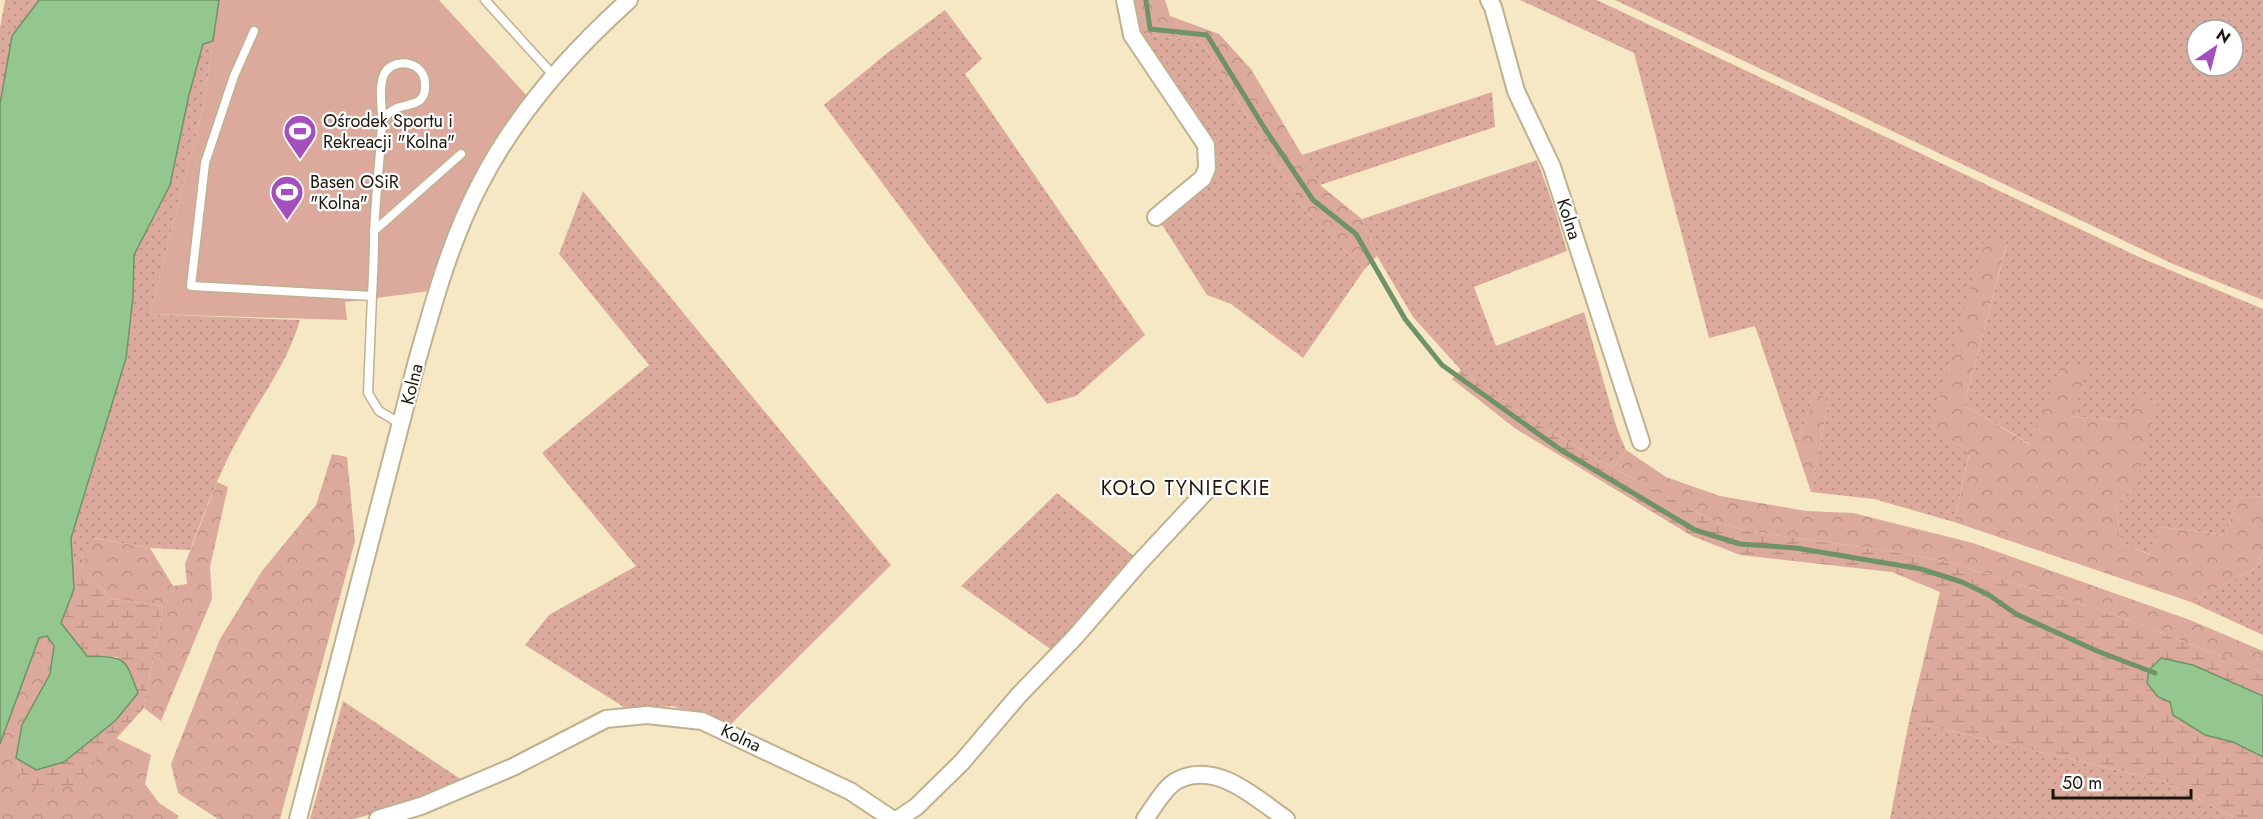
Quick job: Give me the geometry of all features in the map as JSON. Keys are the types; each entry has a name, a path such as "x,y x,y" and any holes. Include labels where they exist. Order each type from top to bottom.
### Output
{"street":[{"name":"Kolna","path":"298,819 437,293 455,242 479,184 518,122 583,44 629,0"},
{"path":"1125,0 1132,35 1206,145 1208,156 1203,178 1156,217"},
{"name":"Kolna","path":"1489,0 1493,7 1516,91 1552,167 1641,442"},
{"path":"898,819 916,807 962,762 1019,695 1075,637 1140,562 1209,488"},
{"name":"Kolna","path":"378,819 421,806 513,767 606,720 647,714 702,721 850,791 892,819"},
{"path":"1145,819 1177,780 1204,773 1231,781 1286,819"}],"lane":[{"path":"485,0 554,76"},
{"path":"254,31 234,76 205,163 191,286 372,296"},
{"path":"382,121 393,109 408,106 423,96 426,86 425,78 413,65 399,63 389,67 381,85 382,121 374,231 368,393 379,411 402,424"},
{"path":"374,231 461,154"}],"green space":[{"path":"5,0 39,0 0,104 0,28"},
{"path":"219,0 439,0 529,98 430,291 345,302 347,320 150,314 204,103"},
{"path":"1132,0 1165,0 1170,16 1219,34 1251,69 1320,185 1362,219 1377,256 1364,270 1304,209 1202,42 1139,33"},
{"path":"1520,0 1597,0 2139,257 2263,309 2263,496 2237,498 2226,535 2161,527 2151,555 2121,543 2116,505 2135,487 2127,422 2072,416 2087,366 2062,366 2030,444 1964,405 2007,244 1932,427 1969,454 1954,522 1874,499 1811,492 1829,400 1815,391 1796,447 1755,326 1709,338 1634,53"},
{"path":"1615,0 2263,0 2263,300 2173,264"},
{"path":"945,10 982,59 965,74 1145,335 1076,396 1047,404 824,105 886,54"},
{"path":"1139,33 1202,42 1304,209 1364,270 1303,358 1231,304 1207,295 1161,223 1192,199 1212,176 1217,157"},
{"path":"213,41 204,103 150,314 300,320 289,350 225,463 190,550 150,548 94,538 82,566 71,566 71,538 126,358 133,297 134,255 170,185 189,95 203,44"},
{"path":"1492,92 1495,127 1320,185 1302,155"},
{"path":"1537,160 1567,251 1474,287 1496,346 1584,312 1617,429 1626,450 1613,468 1528,418 1461,370 1413,317 1377,256 1362,219"},
{"path":"583,191 891,565 730,725 673,706 627,709 525,645 549,615 636,566 542,453 649,365 559,254"},
{"path":"1984,240 2007,243 1964,405 2029,444 2061,366 2088,366 2073,416 2127,422 2139,398 2157,404 2135,487 2116,505 2121,543 2150,555 2161,527 2226,535 2237,498 2263,496 2263,548 2257,567 2191,602 1954,522 1969,455 1932,427"},
{"path":"1461,370 1528,418 1613,468 1716,522 1752,532 1889,551 1949,562 2124,618 2263,673 2263,819 2237,819 2166,782 1909,721 1940,592 1892,572 1740,555 1692,536 1516,429 1452,379"},
{"path":"1815,391 1829,400 1811,492 1796,447"},
{"path":"1626,450 1666,477 1720,496 1806,511 1853,513 1973,543 2190,620 2263,651 2263,673 2124,618 1949,562 1889,551 1752,532 1716,522 1613,468"},
{"path":"332,454 347,457 355,541 280,819 218,819 178,793 171,764 220,639 262,571 316,505"},
{"path":"217,482 228,487 210,567 212,599 161,721 144,708 163,606 111,599 82,566 93,538 150,548 173,586 187,584 185,564"},
{"path":"1057,493 1136,558 1052,650 961,586"},
{"path":"2263,548 2263,635 2191,602 2257,567"},
{"path":"71,566 82,566 111,599 163,606 144,708 75,784 46,794 23,779 16,758 36,770 118,657 87,656 61,623 74,589"},
{"path":"47,636 54,645 50,674 22,725 16,758 23,779 75,784 116,738 151,755 145,784 159,803 179,816 177,819 0,819 0,744 39,638"},
{"path":"343,701 462,780 397,807 354,819 310,819"},
{"path":"1909,721 2166,782 2237,819 1890,819"}],"shaded area":[{"path":"39,0 219,0 213,41 203,44 189,95 170,185 134,255 133,297 126,358 71,538 74,589 61,623 87,656 109,657 122,661 130,671 138,693 115,721 64,762 36,770 16,758 22,725 50,674 54,646 47,636 39,638 0,744 0,104 12,36"},
{"path":"2161,658 2193,665 2263,696 2263,757 2233,742 2205,735 2173,715 2170,702 2158,697 2147,683 2149,670"}],"waterway":[{"path":"1146,0 1150,29 1207,35 1265,129 1313,200 1356,234 1405,319 1442,365 1561,450 1695,530 1740,544 1796,548 1921,569 1962,582 1989,595 2016,614 2097,651 2155,673"}],"place":[{"name":"Ośrodek Sportu i Rekreacji \"Kolna\"","path":"300,160"},
{"name":"Basen OSiR \"Kolna\"","path":"287,221"}],"district":[{"name":"KOŁO TYNIECKIE","path":"1186,488"}]}
